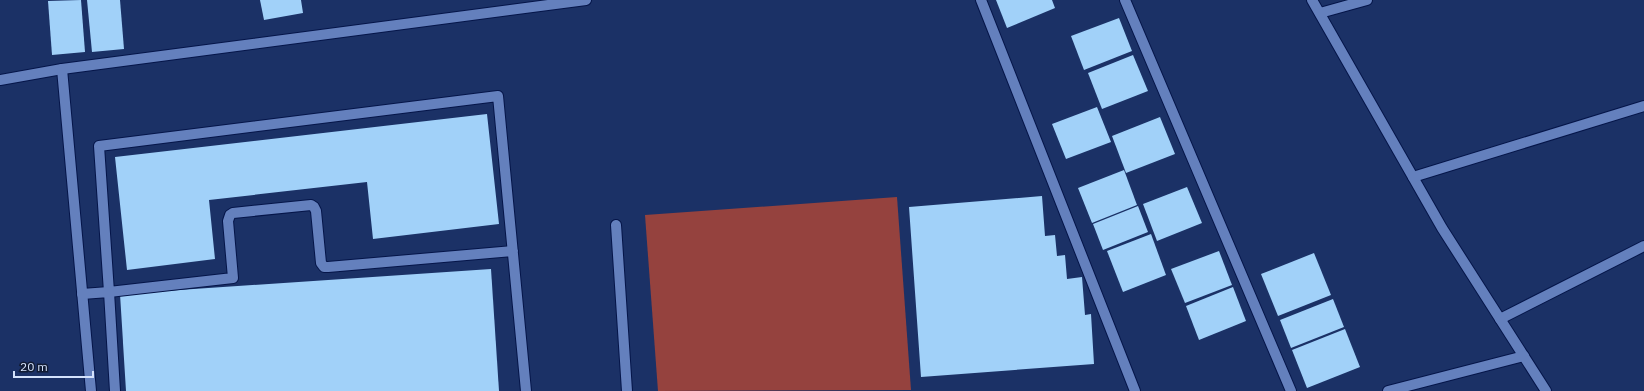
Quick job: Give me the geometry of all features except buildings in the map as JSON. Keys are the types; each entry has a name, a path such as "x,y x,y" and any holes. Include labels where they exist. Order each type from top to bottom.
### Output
{"street":[{"path":"0,80 62,69 586,0"},
{"path":"981,0 1135,391"},
{"path":"1124,0 1292,391"},
{"path":"1312,0 1442,228 1546,391"},
{"path":"1320,13 1367,0"},
{"path":"62,69 91,391"},
{"path":"115,391 99,146 498,96 526,391"},
{"path":"1413,176 1644,106"},
{"path":"82,294 233,278 228,221 230,215 233,213 311,205 316,211 321,263 324,267 513,251"},
{"path":"616,226 627,391"},
{"path":"1500,319 1644,246"},
{"path":"1388,391 1524,356"}],"shaded area":[{"path":"897,197 911,390 658,391 645,215"}]}
